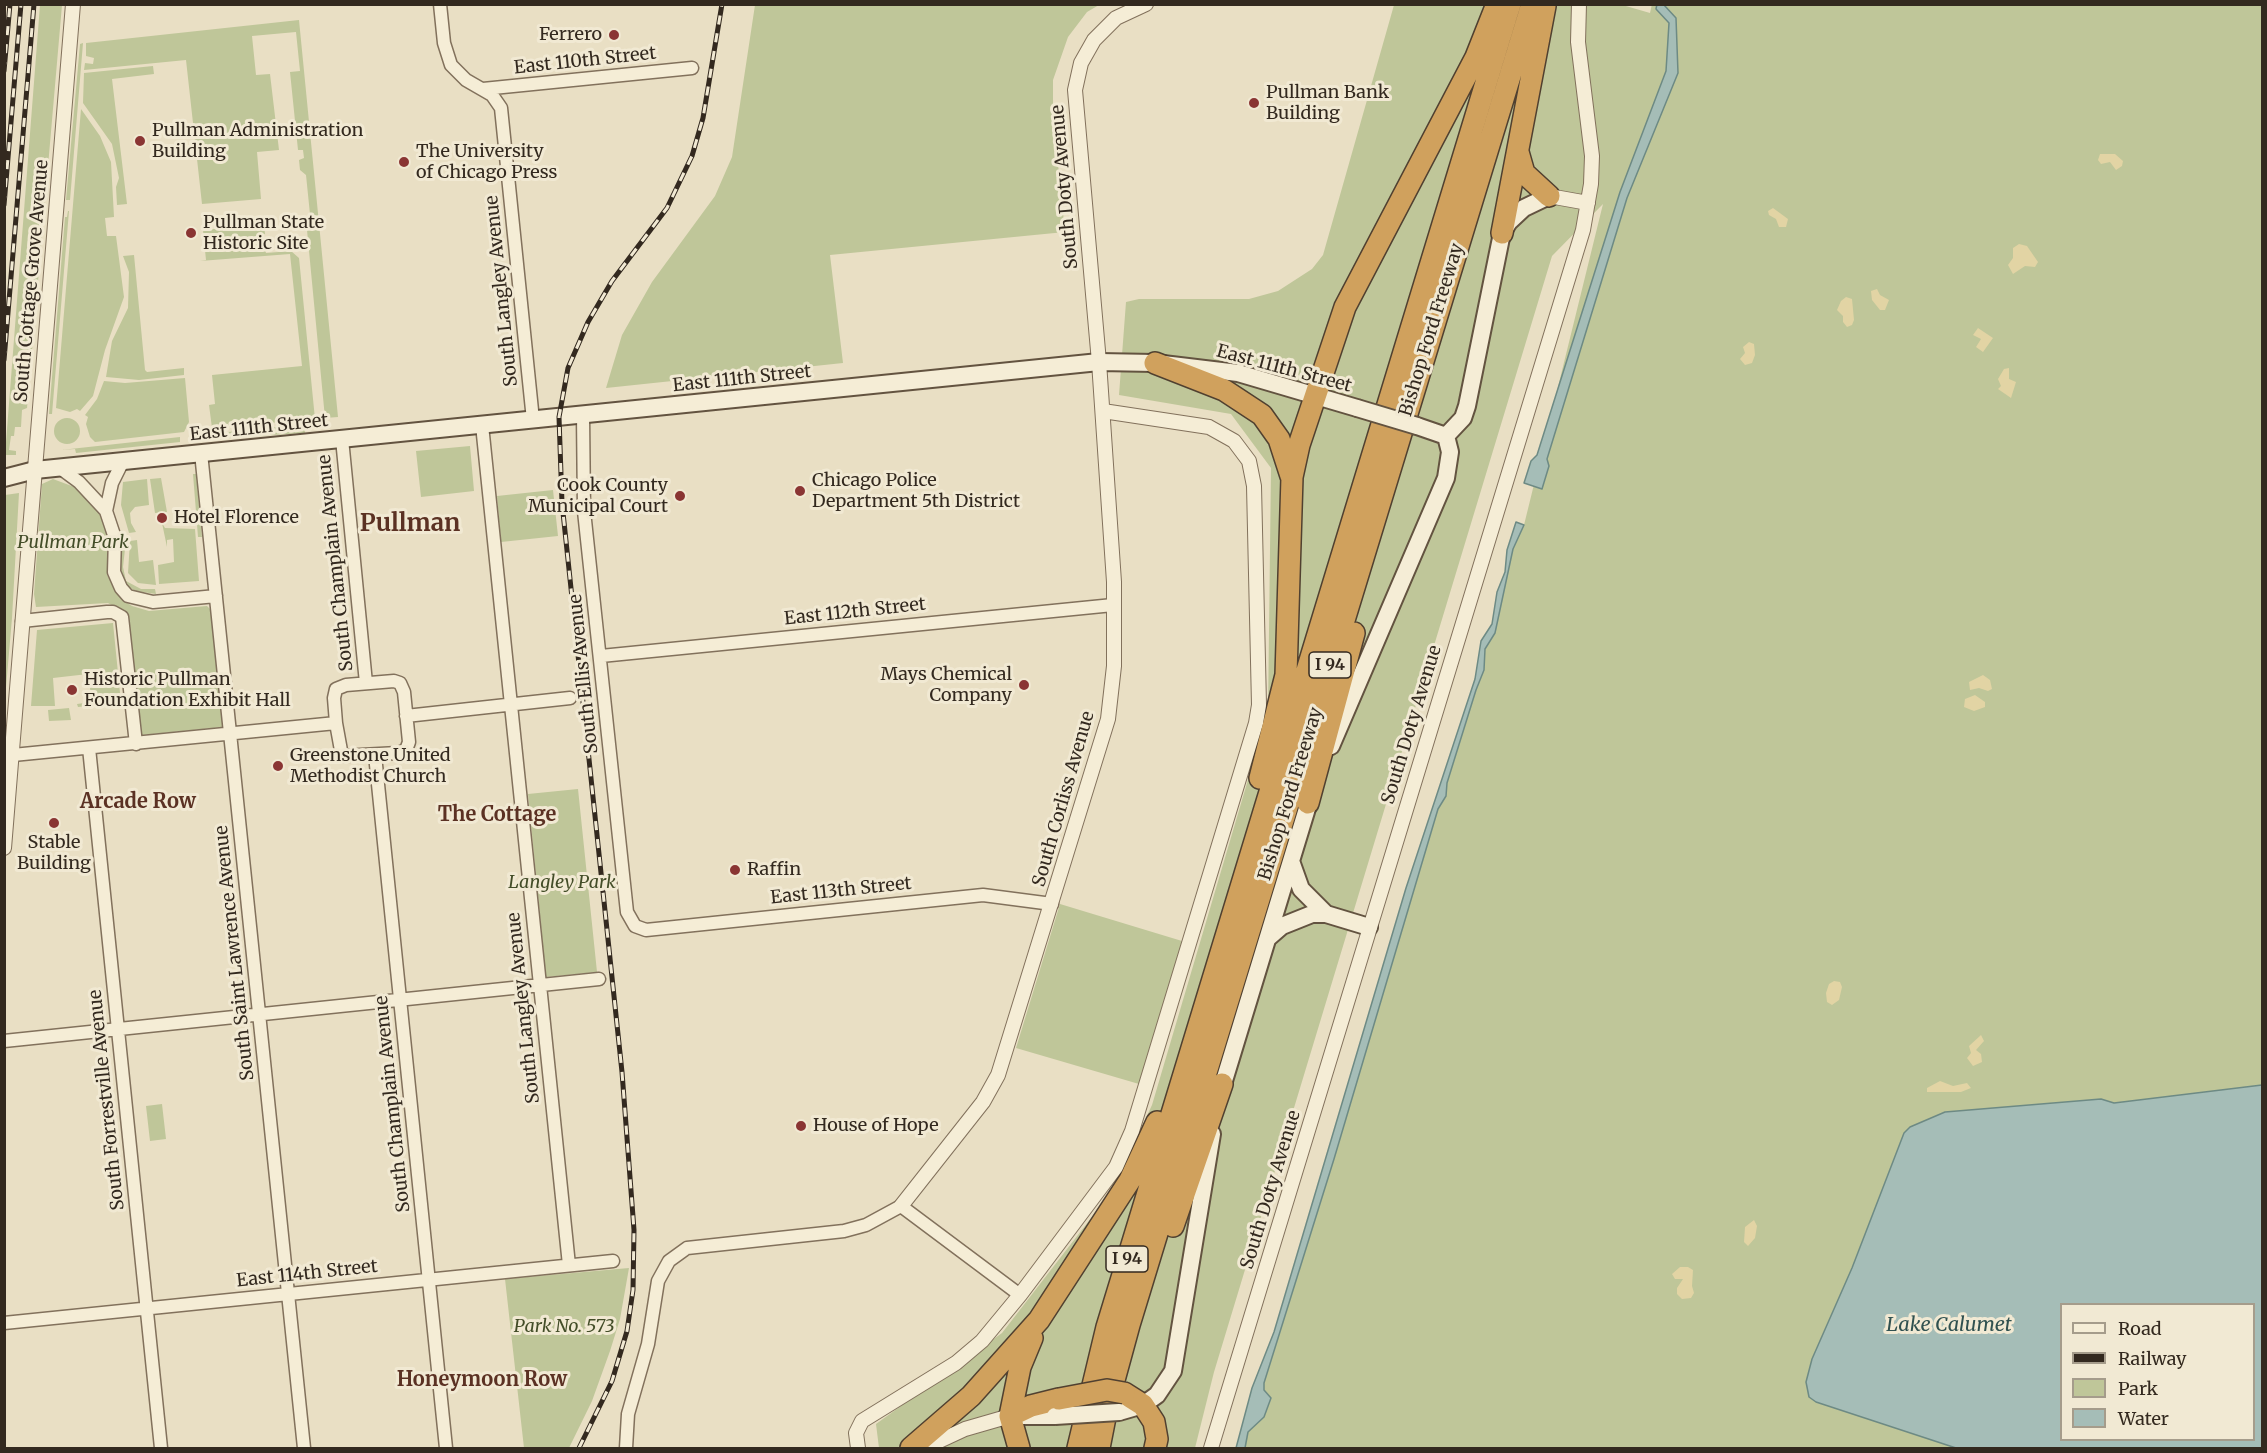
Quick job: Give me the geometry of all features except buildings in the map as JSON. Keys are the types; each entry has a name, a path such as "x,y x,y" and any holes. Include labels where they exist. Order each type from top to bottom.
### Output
{"highway":[{"path":"1238,897 1243,846 1286,675 1292,477 1315,397 1345,307 1476,57 1497,4"},
{"name":"Bishop Ford Freeway","path":"1078,1449 1107,1328 1510,4"},
{"name":"Bishop Ford Freeway","path":"1099,1449 1108,1402 1129,1325 1532,4"},
{"path":"1502,233 1545,4"},
{"path":"1517,150 1524,173 1549,196"},
{"path":"1155,363 1224,390 1262,415 1279,439 1292,477"},
{"path":"1308,803 1376,553 1380,500"},
{"path":"911,1449 971,1396 1039,1320 1130,1180 1163,1107 1185,1072"},
{"path":"1129,1325 1156,1270 1222,1084"},
{"path":"1019,1449 1010,1416 1020,1367 1039,1320"},
{"path":"1010,1416 1031,1406 1057,1408 1107,1390 1121,1403 1143,1405 1154,1422 1157,1439 1155,1449"}],"main road":[{"path":"1143,1405 1166,1383 1173,1371 1179,1349 1207,1165 1222,1084 1308,803 1446,478 1450,452 1446,435 1463,418 1467,406 1502,233 1509,222 1524,208 1549,196"},
{"name":"East 111th Street","path":"4,478 35,470 1099,362 1155,363 1238,373 1446,435"},
{"name":"East 111th Street","path":"4,468 18,467 35,470"},
{"path":"1291,859 1293,871 1301,889 1326,914"},
{"path":"1267,939 1293,920 1312,914 1326,914 1369,927"}],"street":[{"name":"South Cottage Grove Avenue","path":"4,848 73,4"},
{"name":"South Langley Avenue","path":"440,4 444,43 451,65 466,81 483,89 497,101 502,113 533,420"},
{"name":"South Doty Avenue","path":"1099,362 1075,90 1081,63 1094,40 1116,18 1146,4"},
{"name":"South Doty Avenue","path":"1212,1449 1573,262 1588,203 1593,156 1579,53 1579,4"},
{"name":"East 110th Street","path":"483,89 692,68"},
{"path":"1549,196 1588,203"},
{"name":"South Corliss Avenue","path":"901,1206 983,1102 995,1082 1108,719 1114,666 1113,605 1099,362"},
{"path":"858,1449 856,1433 862,1421 970,1353 1020,1295 1101,1189 1124,1152 1258,717 1254,486 1249,461 1234,441 1209,427 1103,411"},
{"name":"South Ellis Avenue","path":"583,415 584,511 627,912 635,926"},
{"name":"South Langley Avenue","path":"482,425 569,1265"},
{"name":"South Champlain Avenue","path":"342,439 366,683"},
{"name":"South Saint Lawrence Avenue","path":"201,453 304,1449"},
{"path":"106,511 112,483 123,461"},
{"path":"60,468 79,482 106,511 115,538 114,572 121,588 128,596 153,602 216,596"},
{"name":"East 112th Street","path":"601,656 1113,605"},
{"path":"22,621 107,612 118,614 124,623 136,744"},
{"path":"394,681 400,683 404,692 406,716 409,742 406,750 375,755 342,756 336,723 334,698 336,689 346,685 366,683 394,681"},
{"path":"406,716 570,698"},
{"path":"13,755 336,723"},
{"name":"South Forrestville Avenue","path":"89,748 161,1449"},
{"name":"South Champlain Avenue","path":"375,755 446,1449"},
{"name":"East 113th Street","path":"635,926 646,930 983,895 1052,904"},
{"path":"4,1041 599,979"},
{"path":"626,1449 628,1414 648,1344 658,1281 663,1269 677,1253 695,1246 844,1231 866,1226 901,1206 1020,1295"},
{"name":"East 114th Street","path":"4,1323 613,1260"},
{"path":"924,1449 965,1429 1010,1416"}],"green space":[{"path":"1619,4 1650,13 1652,4 2262,5 2262,1085 2114,1103 2101,1099 1945,1112 1904,1133 1852,1268 1812,1359 1902,1430 1956,1448 1245,1448 1248,1432 1264,1417 1271,1398 1264,1390 1264,1383 1334,1159 1438,809 1446,796 1447,783 1484,670 1485,649 1495,633 1513,549 1524,525 1603,204 1552,256 1214,1372 1195,1448 879,1448 876,1424 1002,1333 1112,1191 1152,1105 1268,712 1271,468 1231,414 1119,395 1126,302 1139,299 1249,299 1278,291 1312,269 1323,255 1394,5"},
{"path":"40,5 62,5 27,408 22,410 21,427 15,427 14,436 11,436 9,450 16,451 16,455 5,455"},
{"path":"755,5 1099,5 1087,12 1068,37 1053,80 1053,115 1065,232 830,255 843,363 606,388 622,335 652,282 715,196 732,157"},
{"path":"299,20 338,417 325,418 307,230 311,224 306,175 300,170 299,160 304,158 303,150 298,150 290,72 300,71 296,32 252,36 256,75 270,74 279,150 257,152 261,199 202,204 186,60 84,70 85,63 93,64 94,58 86,56 86,43"},
{"path":"83,43 70,200 66,200 80,44"},
{"path":"153,66 154,74 112,79 127,204 117,205 116,187 119,178 112,144 83,103 84,73"},
{"path":"81,109 100,136 111,162 114,217 105,218 107,236 116,236 124,297 105,350 93,396 80,411 77,409 70,412 56,408"},
{"path":"68,211 52,414 49,414 65,217"},
{"path":"264,224 265,234 261,235 266,253 291,251 299,258 315,419 212,428 209,405 215,404 212,375 302,366 290,254 200,261 206,260 203,230 236,227 237,231"},
{"path":"134,255 145,370 147,372 184,368 184,375 139,380 106,377 112,341 128,308 129,272 123,256"},
{"path":"185,378 189,422 184,432 95,442 90,437 86,424 88,417 85,415 97,399 104,381 125,383"},
{"path":"67,418 76,422 80,431 76,440 67,444 58,440 54,431 58,422"},
{"path":"304,424 305,433 219,438 219,433"},
{"path":"180,437 180,442 76,453 75,449 61,450"},
{"path":"470,446 474,491 421,497 416,451"},
{"path":"193,474 196,474 202,537 198,537"},
{"path":"161,478 167,512 155,513 150,479"},
{"name":"Pullman Park","path":"53,479 77,488 95,504 107,531 107,575 121,599 132,606 149,611 207,606 211,610 223,727 142,735 128,615 108,603 36,607 34,594 42,484"},
{"path":"147,479 149,505 135,507 130,513 131,523 136,532 129,533 121,505 123,482"},
{"path":"553,490 558,536 501,542 497,496"},
{"path":"19,493 12,618 5,699 5,495"},
{"path":"162,523 165,528 195,529 199,581 159,584 158,565 174,562 173,539 167,540 167,547"},
{"path":"137,540 139,562 153,560 156,585 138,583 128,573 130,541"},
{"path":"119,549 125,549 123,567 126,581 141,589 155,589 156,594 136,591 125,585 118,573"},
{"path":"113,623 121,703 78,707 77,704 92,702 88,674 53,678 55,706 31,706 37,630"},
{"path":"69,708 71,720 49,721 48,710"},
{"name":"Langley Park","path":"578,789 597,972 546,977 528,794"},
{"path":"1060,904 1182,941 1139,1084 1016,1048"},
{"path":"162,1104 166,1139 150,1141 146,1106"},
{"name":"Park No. 573","path":"629,1268 620,1319 610,1351 592,1401 569,1448 524,1448 505,1279"}],"sand":[{"path":"2100,154 2115,154 2123,161 2122,166 2116,170 2110,162 2101,164 2098,160"},
{"path":"1773,208 1788,219 1786,227 1779,227 1776,219 1769,215 1768,211"},
{"path":"2019,244 2027,246 2038,262 2035,267 2025,266 2013,274 2008,265 2013,258 2013,248"},
{"path":"1877,289 1880,295 1889,300 1885,310 1880,310 1872,300 1871,291"},
{"path":"1846,297 1852,299 1854,320 1852,325 1847,327 1843,322 1843,316 1837,310 1841,301"},
{"path":"1978,328 1993,338 1983,352 1976,347 1981,339 1973,335"},
{"path":"1749,342 1754,344 1755,355 1752,363 1745,365 1740,359 1745,353 1743,347"},
{"path":"2009,368 2009,379 2016,382 2011,398 1998,389 2001,386 1998,379 2004,369"},
{"path":"1983,675 1990,680 1992,689 1988,691 1979,688 1970,690 1969,682"},
{"path":"1975,695 1985,702 1985,707 1974,711 1964,707 1965,699"},
{"path":"1834,981 1840,982 1842,987 1839,1000 1832,1005 1827,1002 1826,993 1829,984"},
{"path":"1981,1035 1984,1041 1976,1050 1981,1054 1982,1062 1973,1066 1967,1058 1971,1053 1969,1046"},
{"path":"1940,1081 1953,1086 1967,1083 1971,1088 1961,1092 1927,1092 1927,1088"},
{"path":"1754,1220 1757,1226 1755,1238 1748,1246 1744,1242 1745,1227"},
{"path":"1680,1267 1693,1270 1694,1293 1691,1298 1682,1299 1677,1294 1677,1288 1683,1279 1675,1279 1672,1274"}],"water":[{"path":"1657,4 1664,5 1676,18 1678,73 1627,198 1547,459 1549,466 1542,489 1524,483 1531,461 1537,455 1620,192 1666,71 1669,23 1656,9"},
{"path":"1516,522 1524,525 1513,549 1495,633 1485,649 1484,670 1447,783 1446,796 1438,809 1334,1159 1264,1383 1264,1390 1271,1398 1264,1417 1248,1432 1245,1448 1236,1448 1252,1388 1274,1332 1406,888 1475,679 1481,641 1492,624 1497,592 1505,572 1507,550"},
{"name":"Lake Calumet","path":"2262,1085 2262,1448 1956,1448 1816,1402 1809,1397 1806,1382 1812,1359 1852,1268 1904,1133 1910,1127 1945,1112 2101,1099 2114,1103"}],"railway":[{"path":"4,71 10,4"},
{"path":"4,205 21,4"},
{"path":"4,360 34,4"},
{"path":"579,1448 612,1381 627,1331 633,1290 634,1230 622,1072 562,503 559,417 568,368 588,322 612,281 667,208 692,156 703,118 722,4"}],"place":[{"name":"Ferrero","path":"614,35"},
{"name":"Pullman Bank Building","path":"1254,103"},
{"name":"Pullman Administration Building","path":"140,141"},
{"name":"The University of Chicago Press","path":"404,162"},
{"name":"Pullman State Historic Site","path":"191,233"},
{"name":"Chicago Police Department 5th District","path":"800,491"},
{"name":"Cook County Municipal Court","path":"680,496"},
{"name":"Hotel Florence","path":"162,518"},
{"name":"Mays Chemical Company","path":"1024,685"},
{"name":"Historic Pullman Foundation Exhibit Hall","path":"72,690"},
{"name":"Greenstone United Methodist Church","path":"278,766"},
{"name":"Stable Building","path":"54,823"},
{"name":"Raffin","path":"735,870"},
{"name":"House of Hope","path":"801,1126"}],"district":[{"name":"Pullman","path":"410,524"},
{"name":"Arcade Row","path":"138,802"},
{"name":"The Cottage","path":"497,815"},
{"name":"Honeymoon Row","path":"482,1380"}]}
